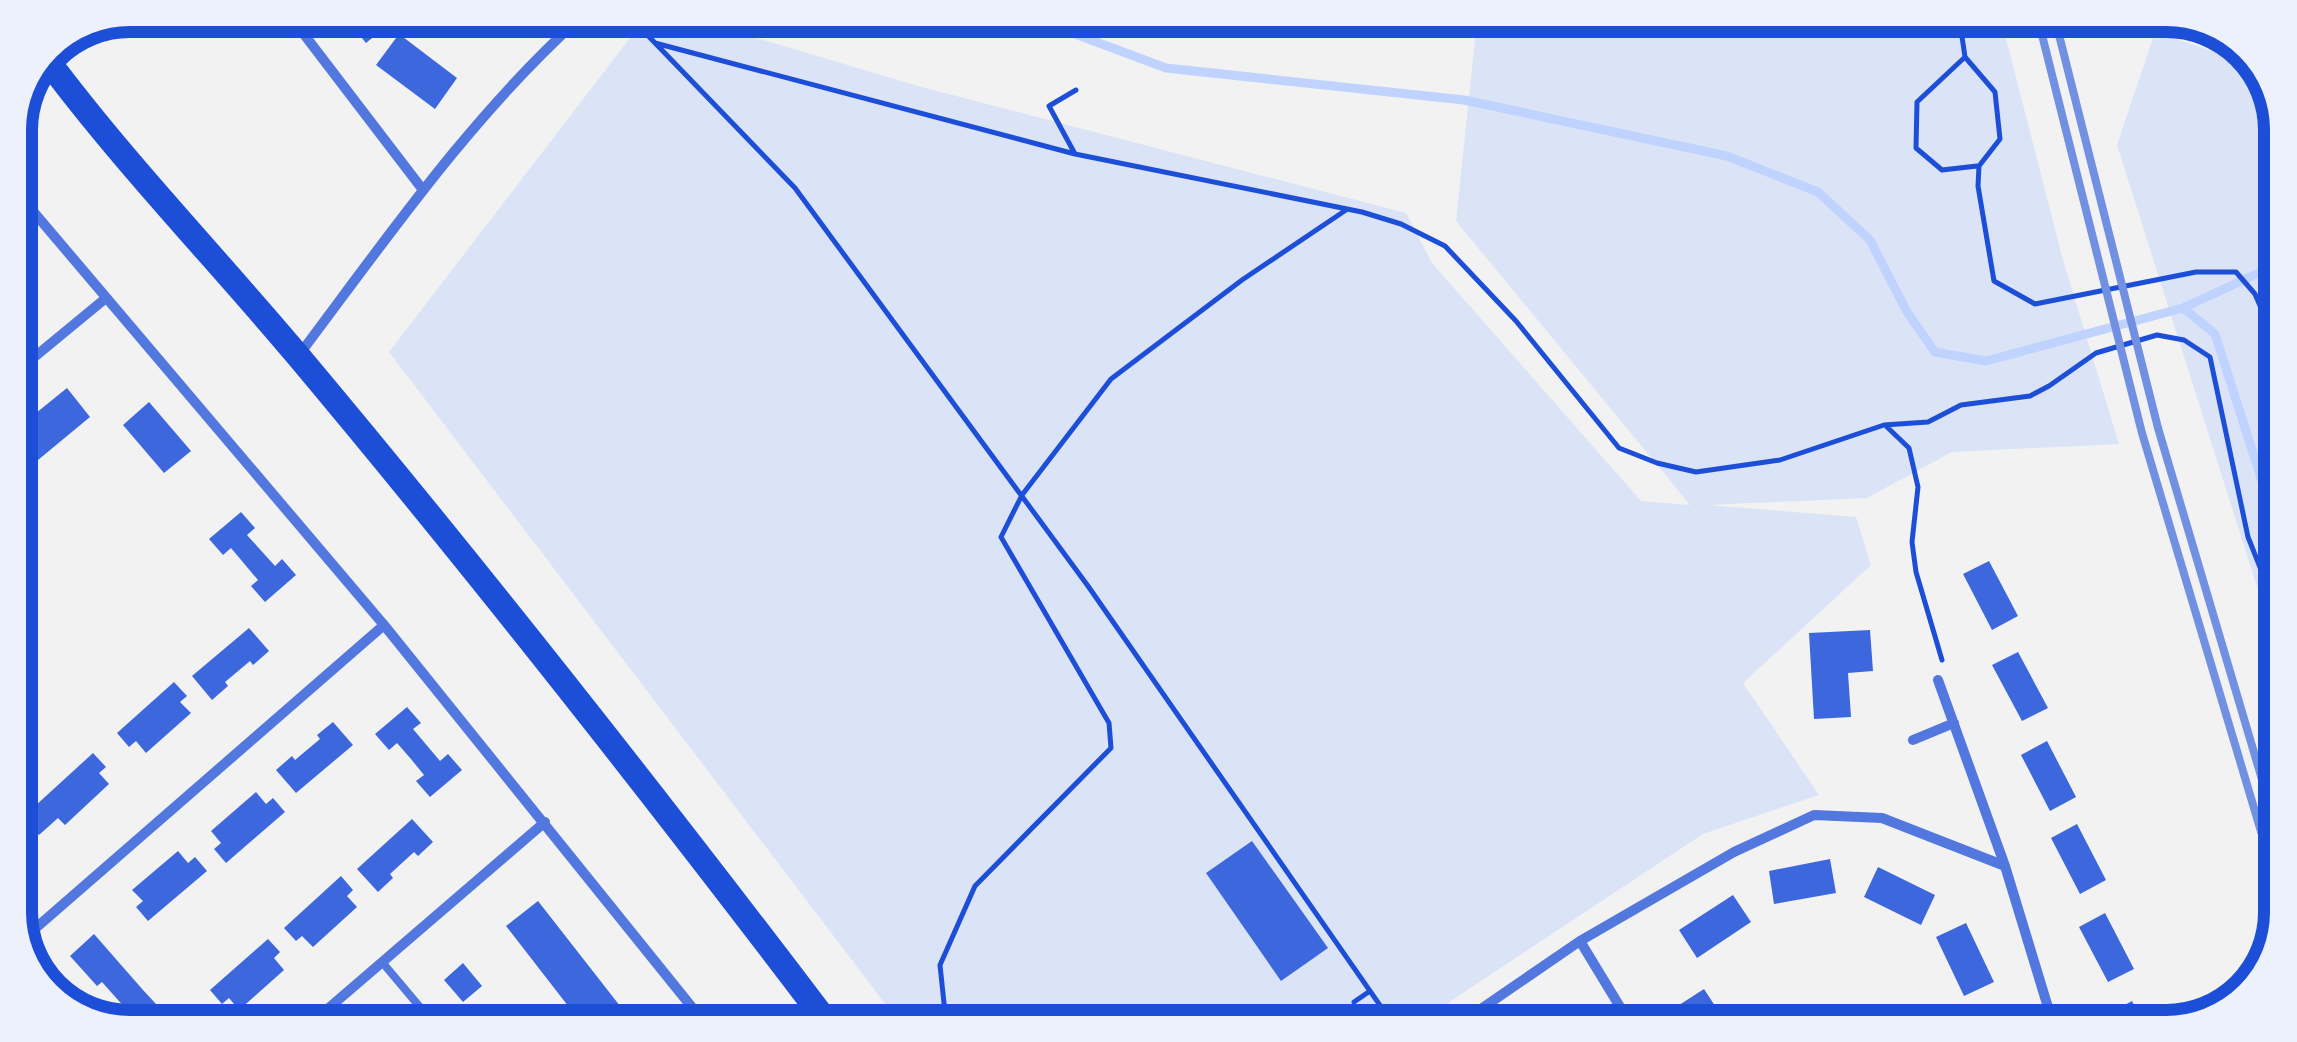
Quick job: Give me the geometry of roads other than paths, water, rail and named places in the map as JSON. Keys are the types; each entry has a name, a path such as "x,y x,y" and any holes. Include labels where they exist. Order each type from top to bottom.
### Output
{"main road":[{"path":"54,70 84,110 298,356 544,654 818,1010"}],"street":[{"path":"302,32 423,190"},
{"path":"298,356 423,190 486,115 566,32"},
{"path":"33,211 384,625 694,1010"},
{"path":"33,359 106,298"},
{"path":"34,930 384,625"},
{"path":"1938,680 2006,866 2049,1010"},
{"path":"1913,740 1954,723"},
{"path":"1479,1010 1580,941 1734,852 1814,815 1882,818 2006,866"},
{"path":"326,1010 545,822"},
{"path":"1580,941 1623,1010"}],"lane":[{"path":"382,962 422,1010"}],"waterway":[{"path":"1070,32 1166,68 1464,100 1727,156 1818,192 1870,240 1907,312 1935,352 1986,361 2183,308 2215,334 2264,487"},
{"path":"2183,308 2264,270"}],"railway":[{"path":"2041,32 2142,433 2264,842"},
{"path":"2058,32 2158,428 2264,786"}]}
